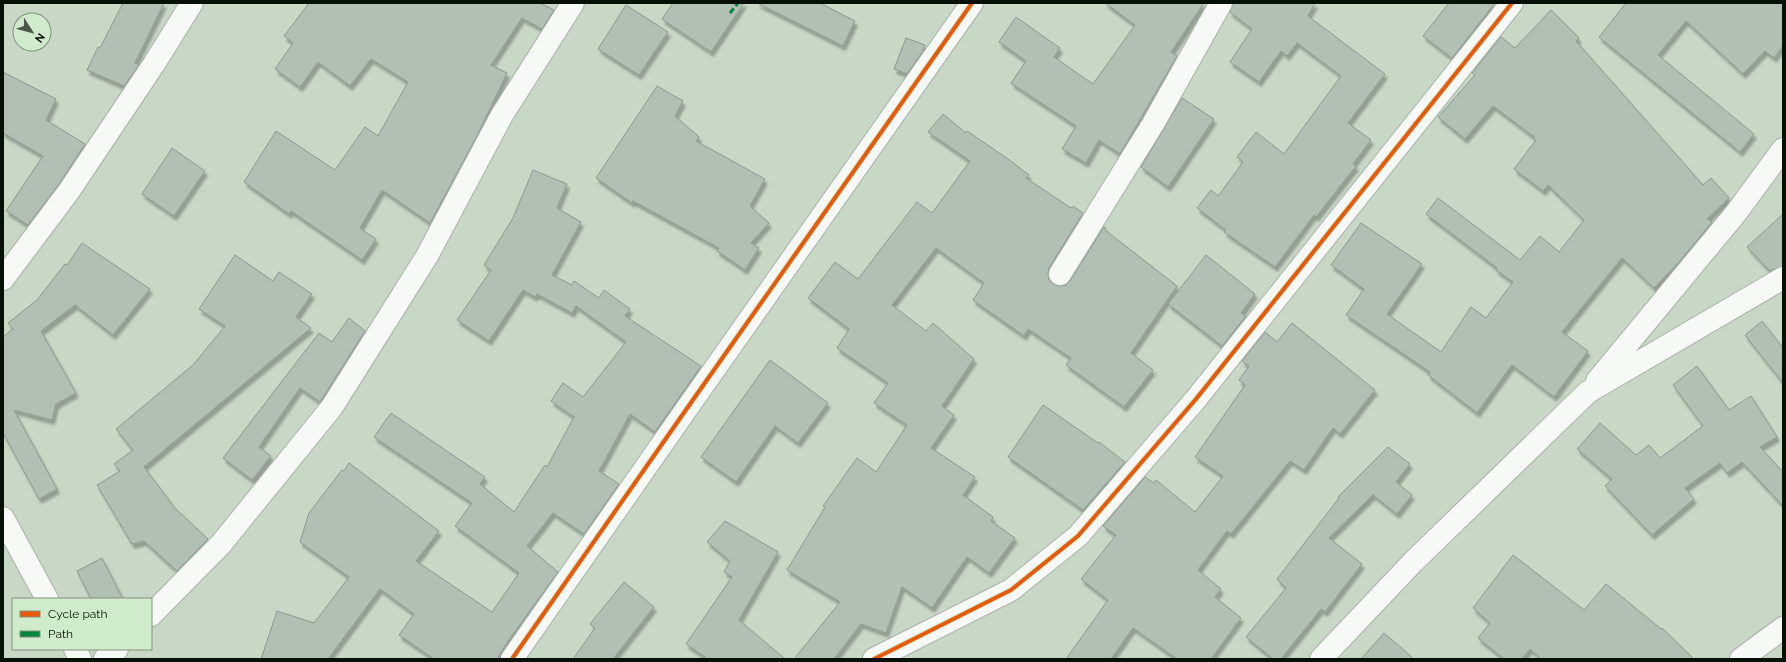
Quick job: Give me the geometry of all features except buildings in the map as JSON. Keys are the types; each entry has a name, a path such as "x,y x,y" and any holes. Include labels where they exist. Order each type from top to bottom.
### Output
{"street":[{"path":"3,279 69,191 154,64 192,3"},
{"path":"152,614 221,544 332,407 428,256 502,115 573,3"},
{"path":"512,659 972,3"},
{"path":"1060,274 1153,124 1221,3"},
{"path":"874,659 1011,590 1078,536 1201,393 1512,3"},
{"path":"1321,659 1413,562 1588,392 1736,213 1783,149"},
{"path":"1588,392 1783,278"},
{"path":"3,518 46,598"},
{"path":"1741,659 1783,628"},
{"path":"76,650 80,659"},
{"path":"105,659 116,650"},
{"path":"122,650 130,659"}],"marked path":[{"path":"730,13 738,3"}],"cycle path":[{"path":"512,659 972,3"},
{"path":"874,659 1011,590 1078,536 1196,399 1512,3"}]}
